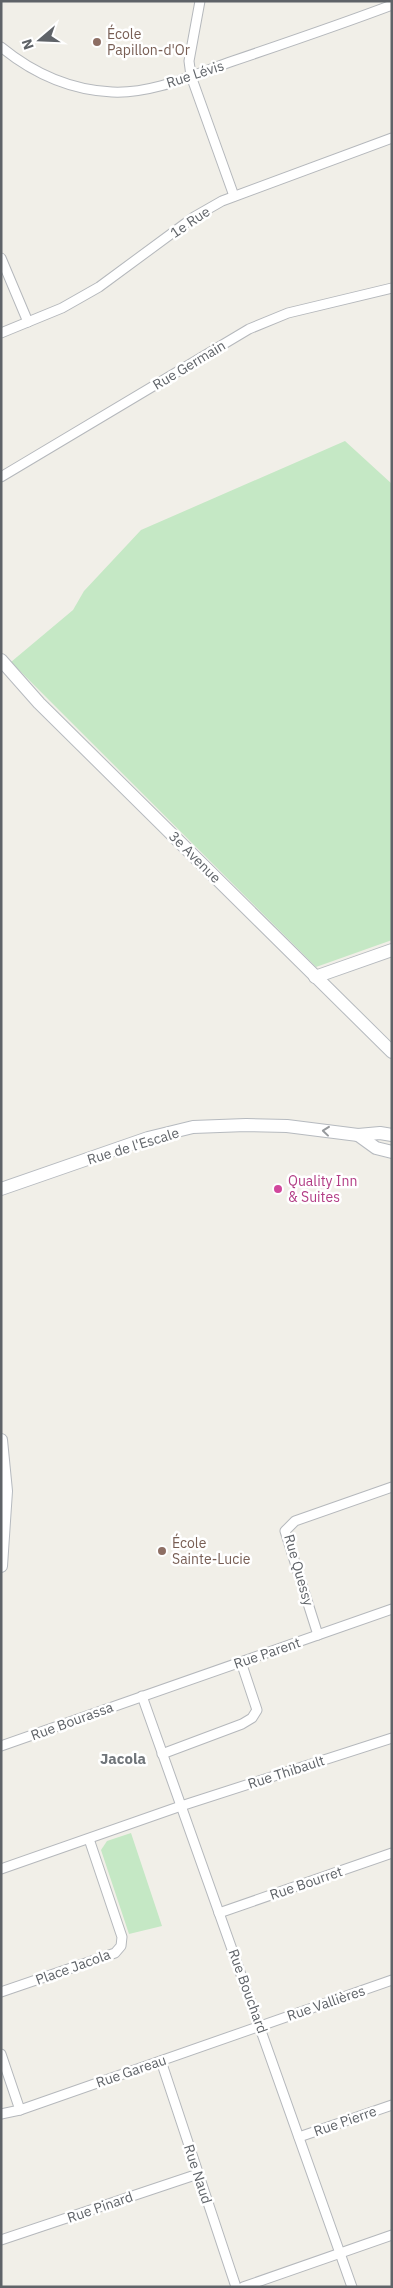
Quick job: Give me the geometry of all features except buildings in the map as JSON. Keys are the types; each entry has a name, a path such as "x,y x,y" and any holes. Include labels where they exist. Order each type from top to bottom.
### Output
{"main road":[{"name":"3e Avenue","path":"1,660 39,703 392,1052"},
{"path":"315,976 392,950"},
{"name":"Rue de l'Escale","path":"1,1189 148,1138 193,1128 246,1125 287,1126 358,1135 380,1133 392,1136"},
{"name":"Rue de l'Escale","path":"358,1135 376,1148 392,1152"},
{"path":"1,1440 6,1490 1,1566"}],"street":[{"path":"200,1 189,60 191,76 234,196"},
{"name":"Rue Lévis","path":"1,47 44,76 84,89 113,92 138,91 191,76 392,5"},
{"name":"1e Rue","path":"1,333 62,308 100,287 194,217 234,196 392,138"},
{"path":"1,258 28,322"},
{"name":"Rue Germain","path":"1,477 249,329 288,312 392,288"},
{"name":"Rue Quessy","path":"318,1635 285,1531 295,1520 392,1487"},
{"name":"Rue Parent","path":"142,1696 392,1609"},
{"path":"162,1754 242,1724 252,1718 257,1710 241,1662"},
{"name":"Rue Bourassa","path":"1,1746 142,1696"},
{"name":"Rue Bouchard","path":"142,1696 352,2287"},
{"name":"Rue Thibault","path":"180,1806 392,1738"},
{"path":"1,1869 180,1806"},
{"name":"Place Jacola","path":"1,1992 115,1953 121,1946 122,1937 89,1839"},
{"name":"Rue Bourret","path":"219,1913 392,1853"},
{"name":"Rue Vallières","path":"260,2026 392,1980"},
{"name":"Rue Gareau","path":"1,2114 20,2110 260,2026"},
{"path":"1,2054 20,2110"},
{"name":"Rue Naud","path":"160,2061 236,2287"},
{"name":"Rue Pierre","path":"299,2138 392,2106"},
{"name":"Rue Pinard","path":"1,2240 198,2174"},
{"path":"243,2287 392,2235"}],"green space":[{"path":"345,441 392,484 392,940 316,967 11,662 73,610 84,591 141,530"},
{"path":"131,1833 162,1926 129,1934 101,1850 107,1841"}],"place":[{"name":"École Papillon-d'Or","path":"97,42"},
{"name":"Quality Inn & Suites","path":"278,1189"},
{"name":"École Sainte-Lucie","path":"162,1551"}],"district":[{"name":"Jacola","path":"123,1758"}]}
